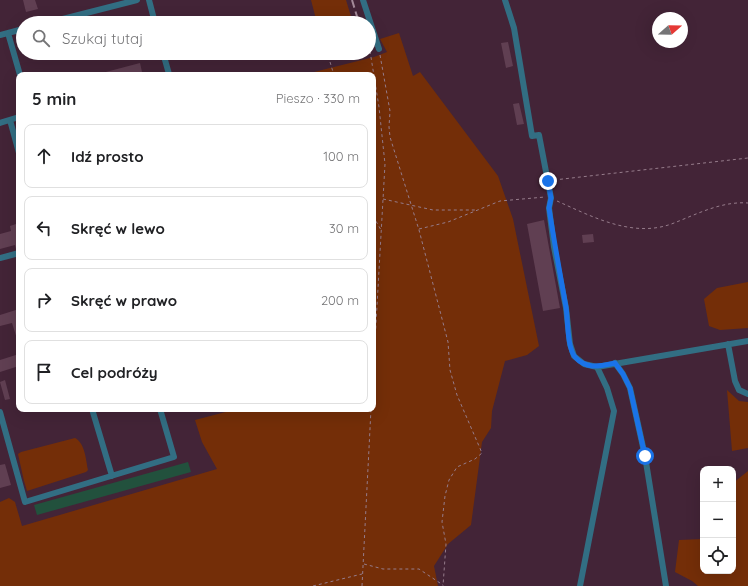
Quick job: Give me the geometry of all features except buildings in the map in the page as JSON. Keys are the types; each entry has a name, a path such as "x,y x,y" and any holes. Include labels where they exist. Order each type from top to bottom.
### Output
{"lane":[{"path":"74,16 137,0"},
{"path":"149,0 153,16"},
{"path":"363,0 368,16"},
{"path":"506,0 514,28 532,136 540,135 550,197 549,208 566,308 570,344 574,356 584,364 597,367 748,341"},
{"path":"0,35 16,31"},
{"path":"8,33 19,72"},
{"path":"376,40 379,49"},
{"path":"165,60 168,72"},
{"path":"0,123 16,119"},
{"path":"10,120 16,137"},
{"path":"0,258 16,254"},
{"path":"728,344 739,390 748,394"},
{"path":"615,363 623,374 630,388 645,456 666,586"},
{"path":"580,586 614,411 607,388 597,367"},
{"path":"0,412 25,502 174,457 161,412"},
{"path":"93,412 112,476"}],"path":[{"path":"379,49 390,111 390,137 418,230 448,342 450,370 457,395 482,453 475,459 457,467 448,480 442,522 446,544 443,586"},
{"path":"371,60 373,72"},
{"path":"330,62 333,72"},
{"path":"376,88 385,164 376,322"},
{"path":"548,181 748,158"},
{"path":"418,230 448,222 500,201 550,197 607,222 636,229 665,226 718,207 741,202 748,203"},
{"path":"383,199 433,210 477,210"},
{"path":"376,221 381,230"},
{"path":"362,586 371,412"},
{"path":"363,564 383,569 419,568 443,586"},
{"path":"313,586 362,574"}],"shaded area":[{"path":"311,0 346,0 351,16 315,16"},
{"path":"399,33 413,76 420,72 498,176 513,219 539,346 527,355 505,361 492,411 491,428 482,442 471,525 448,544 434,566 438,586 0,586 0,502 9,498 15,502 22,526 217,469 202,442 195,420 226,412 376,412 376,72 314,72 362,60 376,60 376,56 387,52 380,39"},
{"path":"748,282 748,328 720,330 709,326 704,299 717,288"},
{"path":"727,390 739,401 748,402 748,448 732,451"},
{"path":"75,438 83,448 88,470 86,472 27,491 18,454"},
{"path":"188,462 191,472 37,515 34,505"},
{"path":"748,471 748,586 698,586 675,572 679,540 700,539 700,574 736,574 736,481"}],"railway":[{"path":"352,0 357,16"}],"route":[{"path":"548,181 551,198 549,208 554,248 566,308 570,344 574,356 584,364 597,367 615,363 623,374 630,388 645,456"}]}
